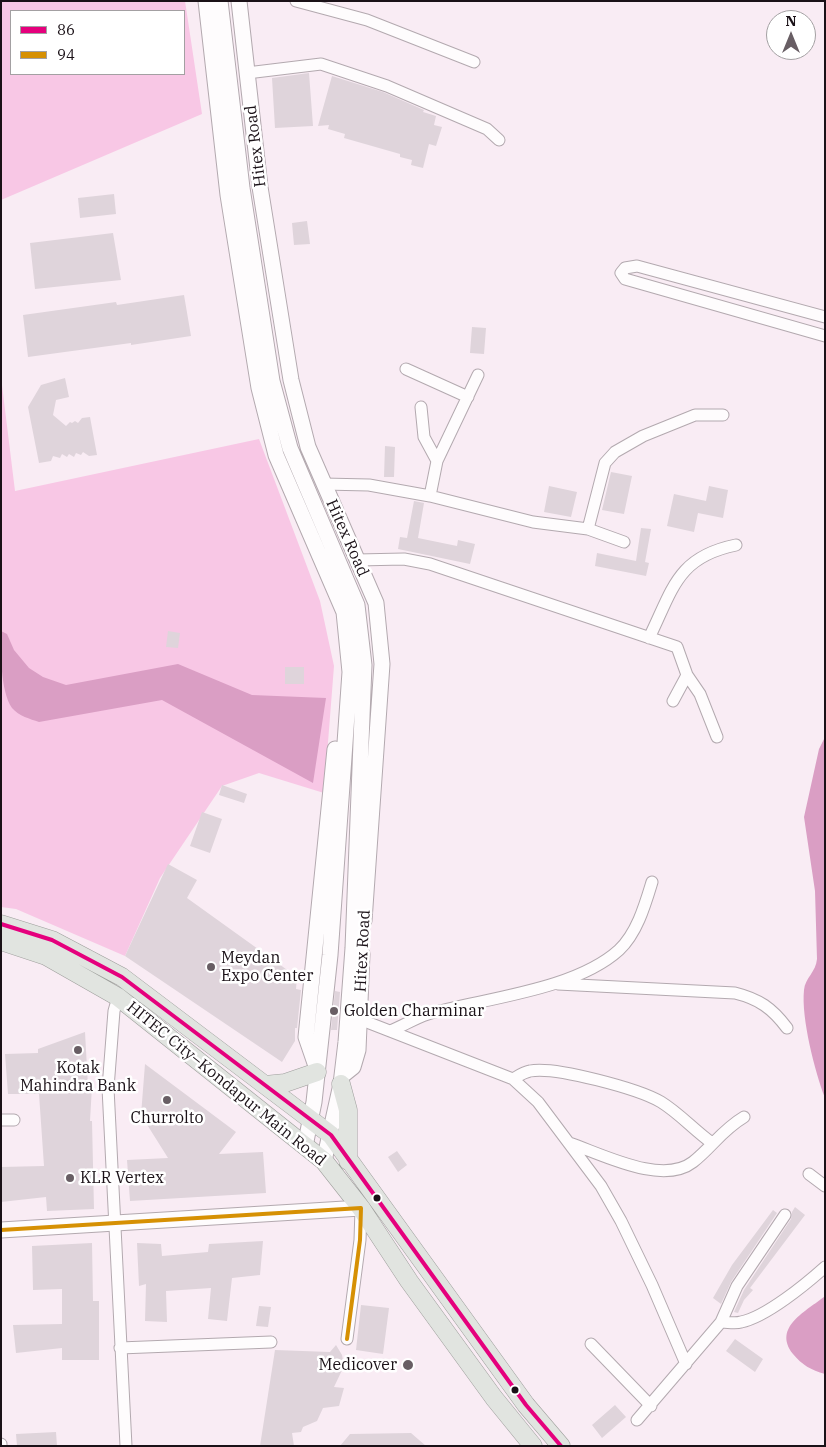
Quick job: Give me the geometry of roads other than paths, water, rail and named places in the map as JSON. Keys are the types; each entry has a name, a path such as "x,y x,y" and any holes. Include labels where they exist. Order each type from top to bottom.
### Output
{"main road":[{"name":"HITEC City–Kondapur Main Road","path":"1,924 52,940 122,977 331,1135 526,1405 561,1446"},
{"name":"HITEC City–Kondapur Main Road","path":"1,941 46,956 118,997 324,1161 361,1208 409,1280 488,1390 533,1446"},
{"path":"173,1040 184,1024"},
{"path":"265,1085 284,1083 318,1071"},
{"path":"342,1080 348,1110 348,1161"}],"street":[{"name":"Hitex Road","path":"196,1 224,215 256,409 272,463 334,614 343,673 306,1037 318,1071"},
{"name":"Hitex Road","path":"206,1 228,195 259,388 276,455 344,612 349,664 330,955 318,1071 311,1121 305,1146"},
{"name":"Hitex Road","path":"220,1 242,188 272,382 290,448 357,605 364,665 353,948 342,1080 324,1161"},
{"name":"Hitex Road","path":"239,1 260,187 284,348 308,447 376,603 382,664 362,947 358,1050 353,1067 342,1080"},
{"path":"296,1 367,20 474,62"},
{"path":"247,73 321,64 406,94 487,129 498,140"},
{"path":"825,317 637,266 625,268 621,273 625,280 825,336"},
{"path":"406,369 468,397"},
{"path":"430,496 437,461 478,375"},
{"path":"422,407 424,436 437,461"},
{"path":"588,529 604,463 615,452 643,436 695,415 723,415"},
{"path":"323,484 369,485 430,496 533,522 588,529 624,542"},
{"path":"649,638 680,573 702,554 736,544"},
{"path":"357,560 404,559 430,564 677,647 687,675 700,694 717,737"},
{"path":"673,701 687,675"},
{"path":"390,1031 426,1014 554,984 582,972 620,949 644,908 652,882"},
{"path":"554,984 735,992 754,997 768,1005 787,1028"},
{"path":"118,997 113,1020 108,1088 126,1446"},
{"path":"359,1019 513,1079 538,1102 601,1186 621,1221 652,1285 686,1364"},
{"path":"513,1079 531,1071 568,1074 643,1094 669,1107 712,1143"},
{"path":"569,1143 660,1172 680,1170 694,1162 721,1133 744,1116"},
{"path":"1,1120 14,1120"},
{"path":"809,1174 825,1186"},
{"path":"1,1230 361,1208 360,1240 347,1339"},
{"path":"637,1420 651,1406 721,1322 737,1286 785,1215"},
{"path":"721,1322 742,1322 756,1317 804,1286 825,1267"},
{"path":"120,1348 271,1342"},
{"path":"591,1344 651,1406"}],"place":[{"name":"Meydan Expo Center","path":"211,967"},
{"name":"Golden Charminar","path":"334,1011"},
{"name":"Kotak Mahindra Bank","path":"78,1050"},
{"name":"Churrolto","path":"167,1100"},
{"name":"KLR Vertex","path":"70,1178"},
{"name":"Medicover","path":"408,1365"}]}
